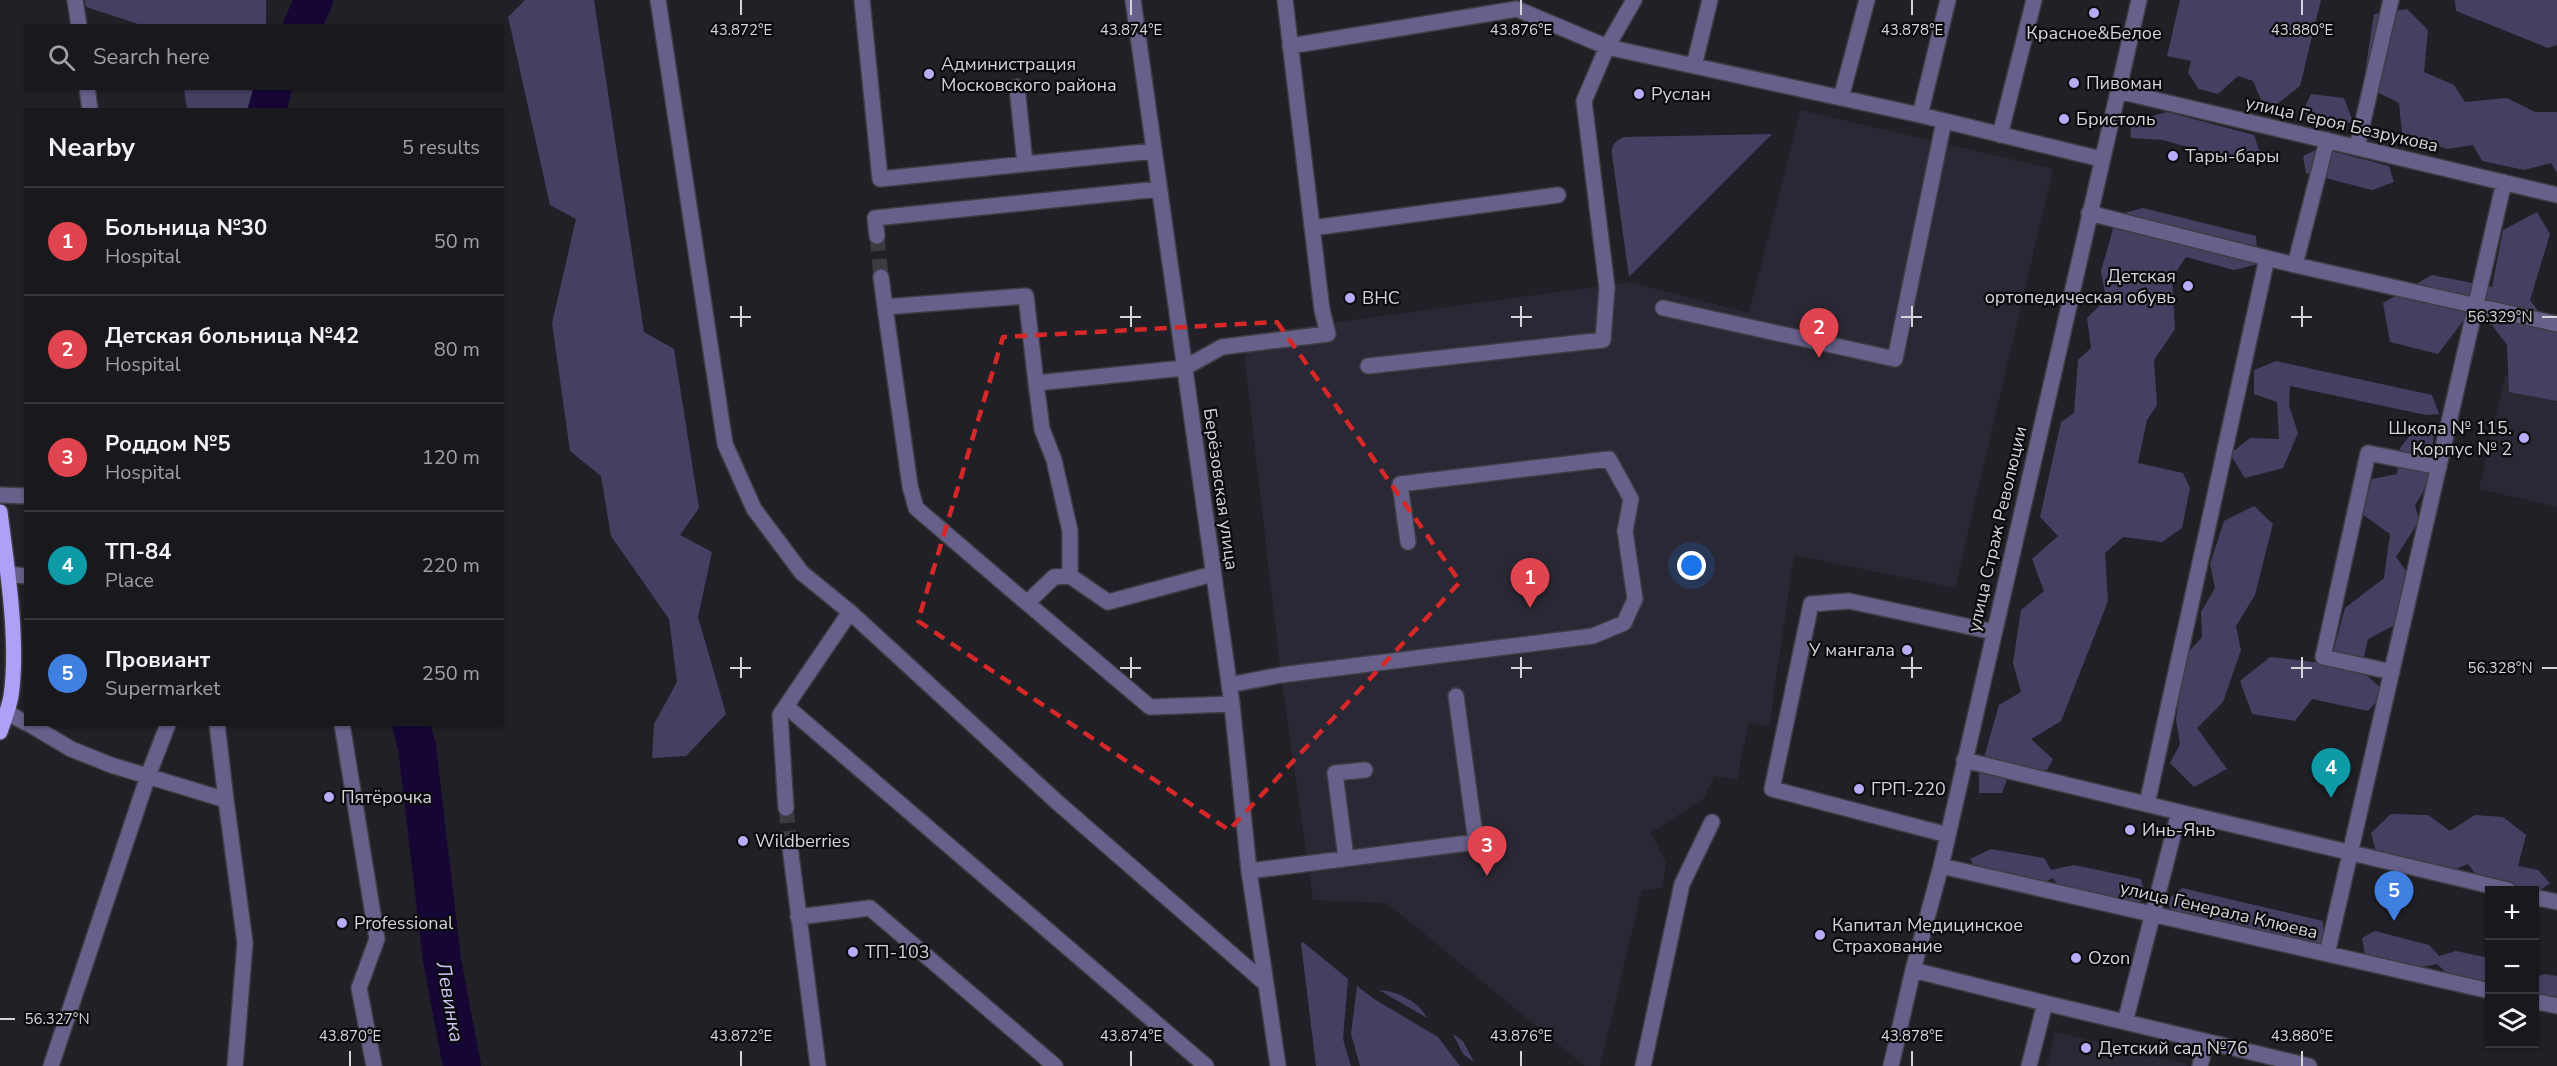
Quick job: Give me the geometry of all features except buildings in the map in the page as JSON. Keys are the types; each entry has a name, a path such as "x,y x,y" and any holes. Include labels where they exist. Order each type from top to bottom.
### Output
{"main road":[{"path":"0,512 8,574 12,643 11,697 0,732"}],"street":[{"path":"75,0 79,24"},
{"path":"658,0 725,444 754,509 802,573 850,612 1065,810 1266,984"},
{"path":"862,0 880,179 1154,152"},
{"name":"Берёзовская улица","path":"1133,0 1232,704 1249,871 1278,1066"},
{"path":"1036,383 1184,368 1222,347 1328,334 1322,310 1285,0"},
{"path":"1368,366 1603,340 1607,288 1584,101 1607,47 1634,0"},
{"path":"1694,66 1710,0"},
{"path":"1841,98 1867,0"},
{"path":"1920,115 1948,0"},
{"path":"2000,135 2034,0"},
{"name":"улица Страж Революции","path":"1891,1066 1913,970 1941,866 2139,0"},
{"path":"2357,147 2391,0"},
{"path":"1290,46 1517,9 1607,47 1920,115 2102,159"},
{"path":"1017,87 1025,164"},
{"path":"87,90 90,108"},
{"name":"улица Героя Безрукова","path":"2118,91 2557,195"},
{"path":"1663,308 1895,359 1944,121"},
{"path":"2295,265 2327,140"},
{"path":"2327,954 2504,182"},
{"path":"877,237 875,218 1159,189"},
{"path":"1312,228 1558,195"},
{"path":"2089,213 2295,265 2557,324"},
{"path":"2147,804 2267,258"},
{"path":"881,277 910,486 916,508 1150,706 1232,704"},
{"path":"885,307 1026,296 1041,429 1054,460 1070,531 1070,576"},
{"path":"2392,672 2323,657 2368,453 2439,467"},
{"path":"1229,685 1281,675 1593,636 1624,622 1635,599 1625,531 1630,499 1610,459 1400,484 1408,542"},
{"path":"0,495 24,496"},
{"path":"8,574 24,576"},
{"path":"1027,603 1054,577 1070,576 1108,602 1213,574"},
{"path":"1948,835 1772,789 1811,604 1849,602 1994,632"},
{"path":"786,808 780,715 850,612"},
{"path":"1249,871 1476,842 1456,696"},
{"path":"786,706 1206,1066"},
{"path":"6,712 24,722"},
{"path":"31,726 71,749 226,800"},
{"path":"51,1066 148,776 167,726"},
{"path":"217,726 245,943 234,1066"},
{"path":"342,726 377,939 359,988 374,1066"},
{"path":"1964,760 2487,886"},
{"path":"1346,858 1335,773 1365,770"},
{"path":"2125,1022 2179,812"},
{"path":"1643,1066 1682,884 1712,822"},
{"path":"790,847 818,1066"},
{"name":"улица Генерала Клюева","path":"1941,866 2485,990"},
{"path":"2539,898 2557,902"},
{"path":"798,917 870,908 1055,1066"},
{"path":"1913,970 2309,1066"},
{"path":"2539,1002 2557,1006"},
{"path":"2029,1066 2045,1003"},
{"path":"2200,1066 2205,1042"}],"highlighted area":[{"path":"1277,322 1460,582 1229,830 918,621 1003,337"}],"shaded area":[{"path":"85,0 266,0 266,24 138,24 86,7"},
{"path":"525,0 594,0 644,332 674,349 699,508 680,535 712,552 698,617 726,714 686,756 652,758 654,724 677,682 669,619 611,536 601,476 570,451 552,323 576,219 550,205 508,17"},
{"path":"2180,0 2321,0 2300,86 2277,104 2262,102 2253,81 2238,76 2218,94 2199,89 2188,73 2191,61 2167,56"},
{"path":"2455,0 2557,0 2557,45 2548,48 2456,11"},
{"path":"2407,9 2428,30 2424,72 2454,85 2465,102 2507,98 2535,112 2557,112 2557,173 2551,163 2524,170 2482,161 2473,145 2447,149 2402,133 2399,103 2363,85 2374,14"},
{"path":"184,90 260,90 257,108 187,108"},
{"path":"2311,94 2344,98 2353,122 2317,128 2303,111"},
{"path":"1800,110 2053,169 1955,588 1794,555 1769,727 1749,722 1737,780 1714,776 1704,798 1651,833 1666,863 1663,888 1642,890 1600,1066 1585,1066 1387,903 1313,900 1281,675 1242,335 1630,282 1749,313"},
{"path":"2167,112 2254,135 2260,153 2235,161 2163,140 2131,138 2130,122"},
{"path":"1772,134 1629,277 1612,155 1616,142 1624,137"},
{"path":"2320,148 2389,166 2394,182 2372,190 2306,173 2303,156"},
{"path":"2143,208 2256,236 2258,264 2234,270 2186,257 2172,278 2175,329 2154,360 2157,405 2147,420 2138,463 2183,473 2190,488 2182,528 2162,542 2123,537 2105,553 2108,601 2061,721 2031,739 2053,759 2047,770 2011,769 2002,793 1979,793 1979,775 1999,705 2021,692 2013,663 2021,610 2044,591 2032,559 2058,536 2040,517 2061,422 2074,413 2078,360 2091,348 2087,318 2106,299 2101,271 2117,215"},
{"path":"2537,212 2550,234 2530,300 2552,330 2557,331 2557,401 2509,392 2507,345 2492,325 2466,317 2438,354 2390,342 2383,303 2432,275 2492,287 2503,230"},
{"path":"2276,361 2432,395 2439,414 2426,415 2290,386 2289,406 2298,433 2283,468 2245,478 2230,454 2250,438 2279,439 2277,402 2254,394 2254,370"},
{"name":"Школа № 115. Корпус № 2","path":"2505,376 2557,388 2557,507 2479,489"},
{"path":"2416,428 2434,433 2428,484 2415,505 2419,521 2396,557 2409,575 2399,623 2368,639 2361,670 2385,692 2368,711 2312,699 2295,721 2252,714 2240,681 2270,657 2330,664 2345,608 2384,578 2390,534 2362,514 2372,479 2397,474 2400,448"},
{"path":"2254,506 2273,524 2255,595 2236,626 2241,650 2223,702 2197,728 2227,769 2194,787 2170,763 2180,744 2176,720 2185,656 2202,637 2201,612 2215,588 2210,564 2224,521"},
{"path":"2391,814 2428,815 2450,831 2475,815 2503,817 2526,835 2518,866 2538,870 2550,883 2539,891 2539,886 2505,886 2480,880 2468,864 2443,874 2377,855 2371,833"},
{"path":"1991,849 2044,858 2051,870 2074,865 2141,879 2146,897 2134,907 2063,893 2053,878 2032,888 1981,878 1970,859"},
{"path":"2182,888 2323,921 2324,946 2174,918 2167,900"},
{"path":"2375,931 2429,945 2439,956 2456,951 2485,957 2485,986 2452,978 2437,964 2416,968 2365,956 2362,938"},
{"path":"1303,942 1348,979 1343,1039 1351,1066 1316,1066 1301,943"},
{"path":"2545,974 2557,976 2557,1001 2539,995 2539,976"},
{"path":"1357,986 1374,999 1438,1037 1460,1066 1360,1066 1351,1034"},
{"path":"1379,990 1407,998 1419,1007 1427,1018"},
{"name":"Детский сад №76","path":"2055,1032 2187,1064 2187,1066 2047,1066"},
{"path":"1453,1034 1463,1041 1474,1062 1463,1054"}],"waterway":[{"name":"Левинка","path":"303,24 314,0"},
{"name":"Левинка","path":"268,108 272,90"},
{"name":"Левинка","path":"412,726 417,747 442,960 462,1066"}],"tunnel":[{"path":"877,236 881,277"},
{"path":"786,808 790,847"}],"place":[{"name":"Красное&Белое","path":"2094,13"},
{"name":"Администрация Московского района","path":"929,74"},
{"name":"Пивоман","path":"2074,83"},
{"name":"Руслан","path":"1639,94"},
{"name":"Бристоль","path":"2064,119"},
{"name":"Тары-бары","path":"2173,156"},
{"name":"Детская ортопедическая обувь","path":"2188,286"},
{"name":"ВНС","path":"1350,298"},
{"name":"Детская больница №42","path":"1819,358"},
{"name":"Школа № 115. Корпус № 2","path":"2524,438"},
{"name":"Больница №30","path":"1530,608"},
{"name":"У мангала","path":"1907,650"},
{"name":"ГРП-220","path":"1859,789"},
{"name":"Пятёрочка","path":"329,797"},
{"name":"ТП-84","path":"2331,798"},
{"name":"Инь-Янь","path":"2130,830"},
{"name":"Wildberries","path":"743,841"},
{"name":"Роддом №5","path":"1487,876"},
{"name":"Провиант","path":"2394,921"},
{"name":"Professional","path":"342,923"},
{"name":"Капитал Медицинское Страхование","path":"1820,935"},
{"name":"ТП-103","path":"853,952"},
{"name":"Ozon","path":"2076,958"},
{"name":"Детский сад №76","path":"2086,1048"}]}
